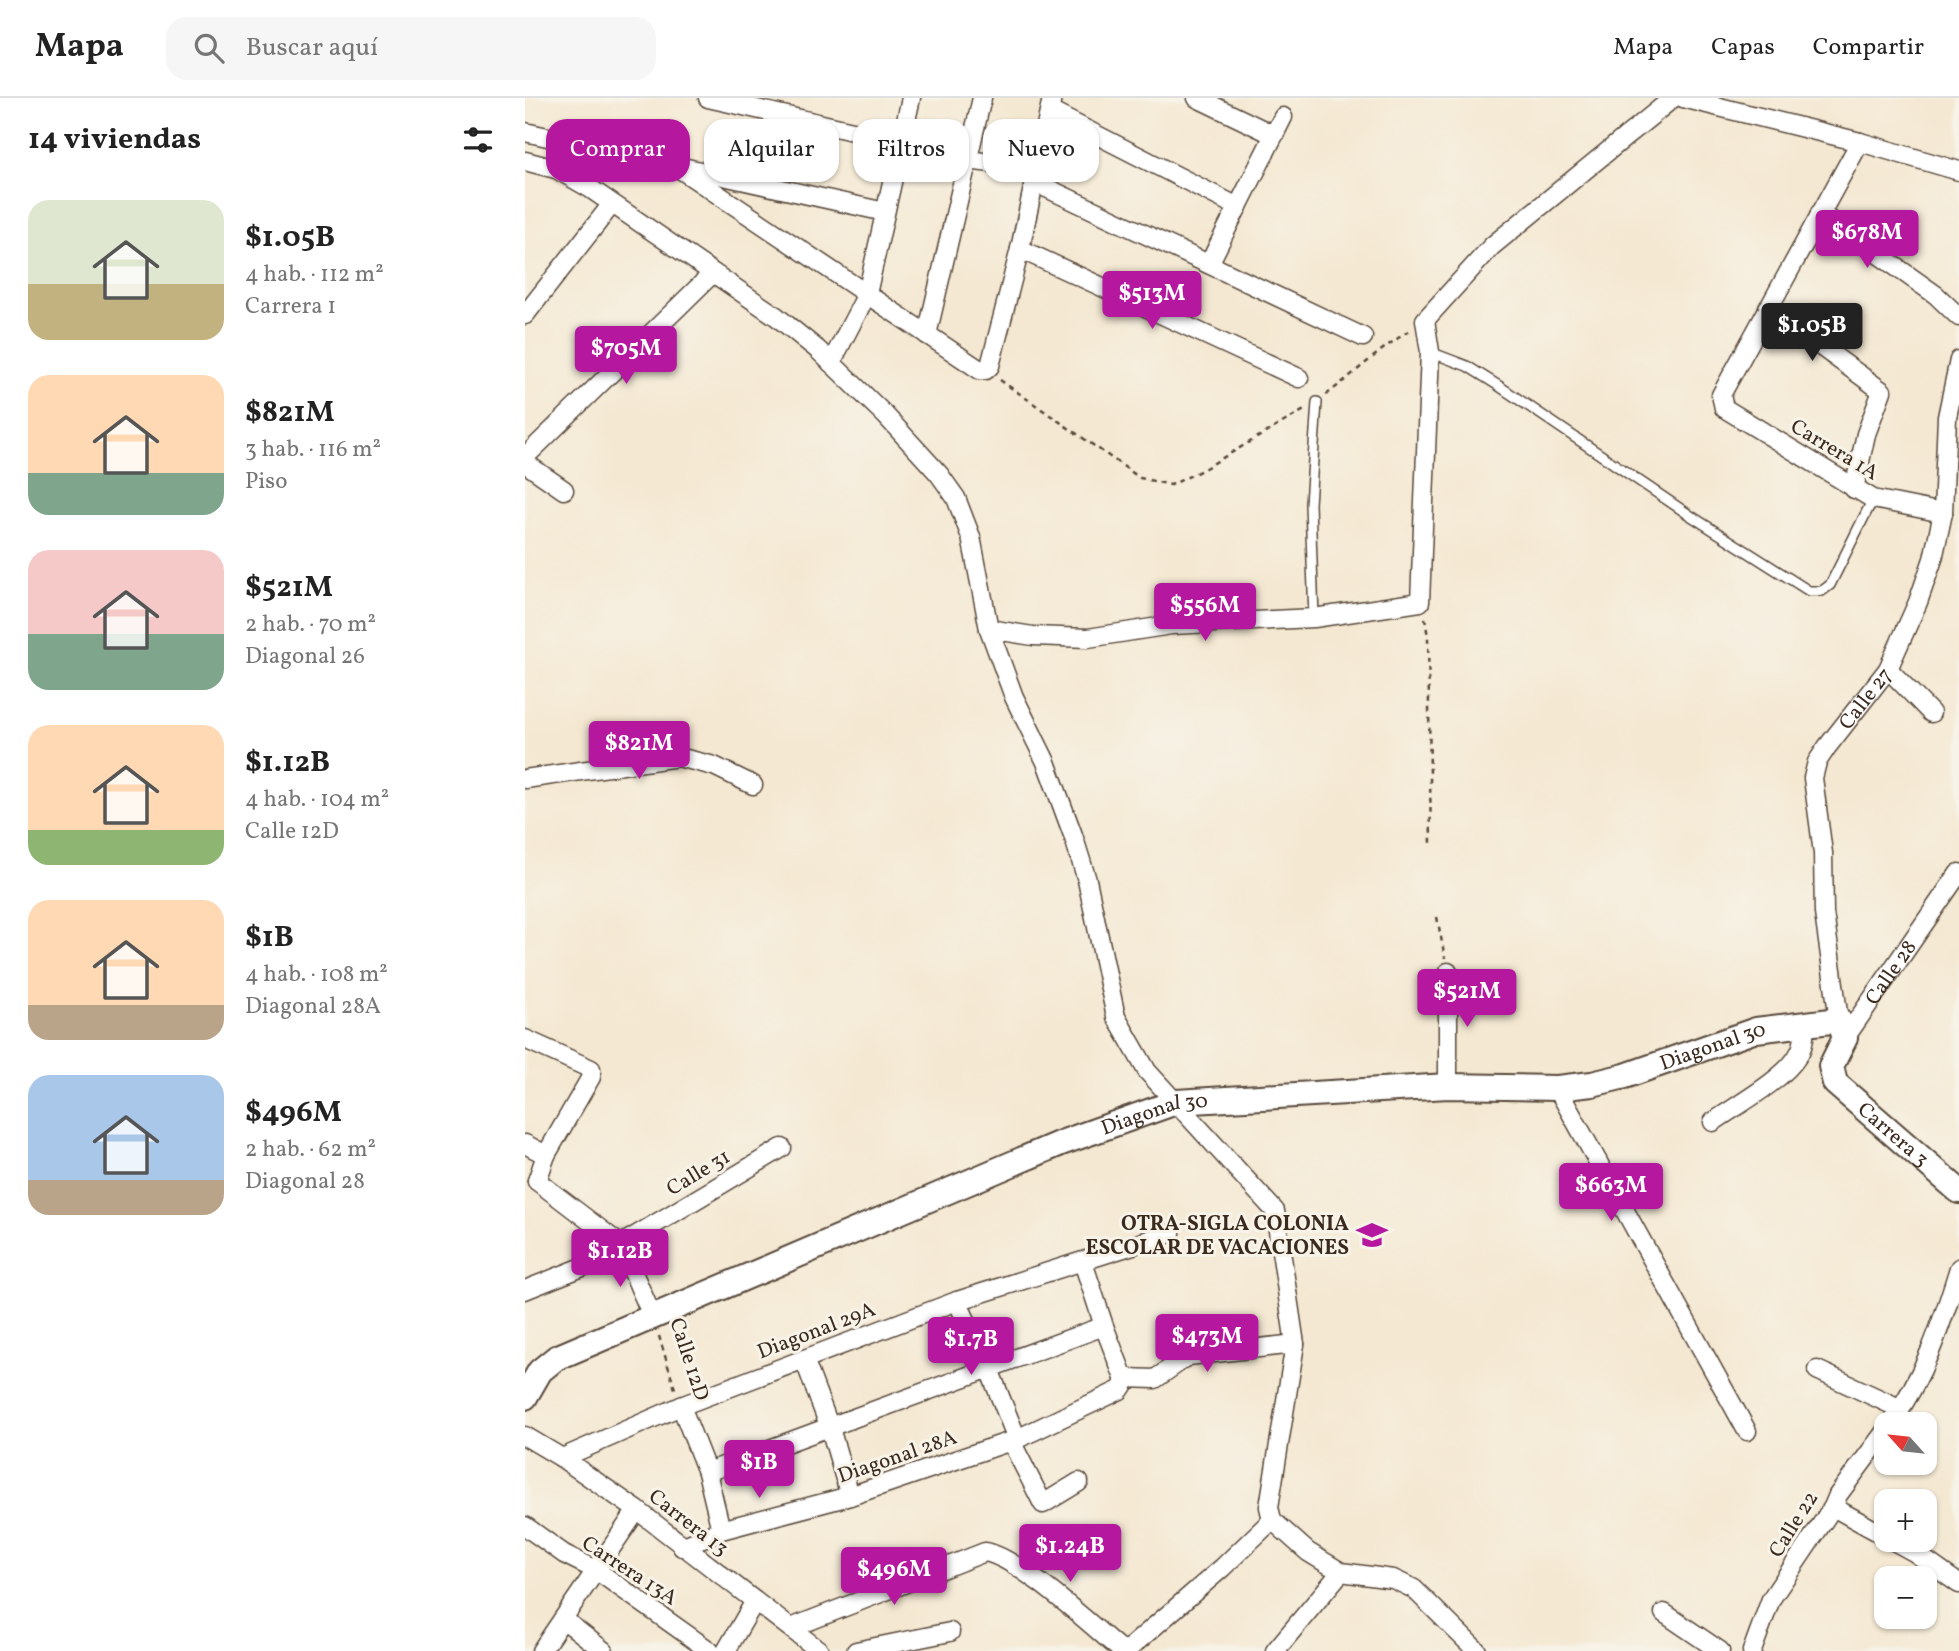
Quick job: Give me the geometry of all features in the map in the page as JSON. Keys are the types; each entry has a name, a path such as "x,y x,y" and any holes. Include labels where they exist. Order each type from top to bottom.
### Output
{"street":[{"path":"708,98 853,131"},
{"path":"906,119 911,98"},
{"path":"969,155 982,98"},
{"path":"1197,98 1273,135"},
{"path":"989,629 1033,636 1088,638 1171,625 1314,618 1420,602 1430,352 1425,320 1492,246 1673,98"},
{"path":"1682,98 1860,142 1959,171"},
{"path":"1051,104 1238,207"},
{"path":"1209,264 1283,117"},
{"path":"525,132 546,137"},
{"path":"1854,489 1866,434 1882,391 1768,308 1860,142"},
{"path":"525,161 556,169 776,316 831,363 885,415 939,474 956,498 971,537 989,629 1014,697 1046,762 1087,880 1116,1017 1147,1071 1275,1209 1295,1344 1269,1507 1272,1520 1308,1552 1341,1572 1393,1579 1414,1589 1477,1651"},
{"path":"690,169 885,212"},
{"path":"690,176 980,370 986,370 990,366 1035,182"},
{"path":"831,363 867,295 892,182"},
{"path":"927,335 963,182"},
{"path":"1048,182 1209,264 1363,337"},
{"path":"525,315 612,204"},
{"path":"1820,213 1936,295 1959,317"},
{"path":"1020,249 1300,378"},
{"path":"525,457 713,273"},
{"name":"Carrera 1A","path":"1768,308 1721,395 1724,408 1873,499 1948,507"},
{"name":"Calle 27","path":"1842,1029 1823,913 1823,853 1813,778 1817,762 1827,747 1888,669 1918,602 1948,507 1947,416 1959,360"},
{"path":"525,463 564,490"},
{"path":"1888,669 1931,713"},
{"path":"525,779 678,757 714,766 754,785"},
{"name":"Calle 28","path":"1832,1075 1831,1066 1842,1029 1959,873"},
{"path":"1448,972 1448,1086"},
{"path":"1713,1122 1786,1071 1798,1056 1805,1039 1804,1025"},
{"name":"Diagonal 30","path":"525,1397 540,1371 556,1358 1061,1143 1176,1102 1448,1086 1557,1088 1592,1084 1625,1076 1756,1030 1804,1025 1842,1029"},
{"path":"525,1039 591,1069 591,1077 531,1183 621,1245"},
{"name":"Carrera 3","path":"1832,1075 1840,1090 1959,1191"},
{"path":"1557,1088 1747,1431"},
{"path":"525,1144 546,1155"},
{"name":"Calle 31","path":"525,1290 585,1266 782,1148"},
{"name":"Diagonal 29A","path":"562,1458 681,1406 957,1301 1171,1233"},
{"name":"Calle 12D","path":"621,1245 653,1318"},
{"path":"1083,1262 1122,1384 1155,1379 1188,1356 1295,1344"},
{"path":"1899,1412 1937,1338 1959,1268"},
{"path":"957,1301 989,1369 1014,1440 1045,1504 1079,1482"},
{"path":"707,1472 1104,1326"},
{"path":"804,1359 830,1428 850,1496"},
{"path":"1817,1370 1901,1409"},
{"name":"Diagonal 28A","path":"682,1547 721,1530 850,1496 1014,1440 1122,1384"},
{"name":"Calle 12D","path":"681,1406 707,1472 721,1530"},
{"name":"Carrera 13","path":"525,1436 638,1510 682,1547 820,1651"},
{"name":"Calle 22","path":"1752,1651 1772,1599 1833,1507 1838,1495 1874,1447"},
{"path":"1833,1507 1874,1530"},
{"path":"541,1651 638,1510"},
{"path":"791,1628 985,1552 994,1553 1027,1573 1124,1651 1222,1568 1272,1520"},
{"name":"Carrera 13A","path":"525,1526 564,1554 596,1570 710,1651"},
{"path":"1914,1552 1959,1584"},
{"path":"1275,1651 1341,1572"},
{"path":"726,1651 755,1601"},
{"path":"1664,1613 1720,1651"},
{"path":"563,1619 604,1651"},
{"path":"856,1651 950,1632"}],"lane":[{"path":"1430,352 1467,366 1499,386 1809,591 1822,591 1831,585 1873,499"},
{"path":"1314,618 1310,504 1317,402"}],"path":[{"path":"986,370 1140,478 1171,485 1202,470 1317,402 1377,356 1384,346 1425,320"},
{"path":"1420,602 1428,637 1431,845"},
{"path":"1437,917 1448,972"},
{"name":"Calle 12D","path":"653,1318 681,1406"}],"place":[{"name":"OTRA-SIGLA COLONIA ESCOLAR DE VACACIONES","path":"1372,1235"}]}
